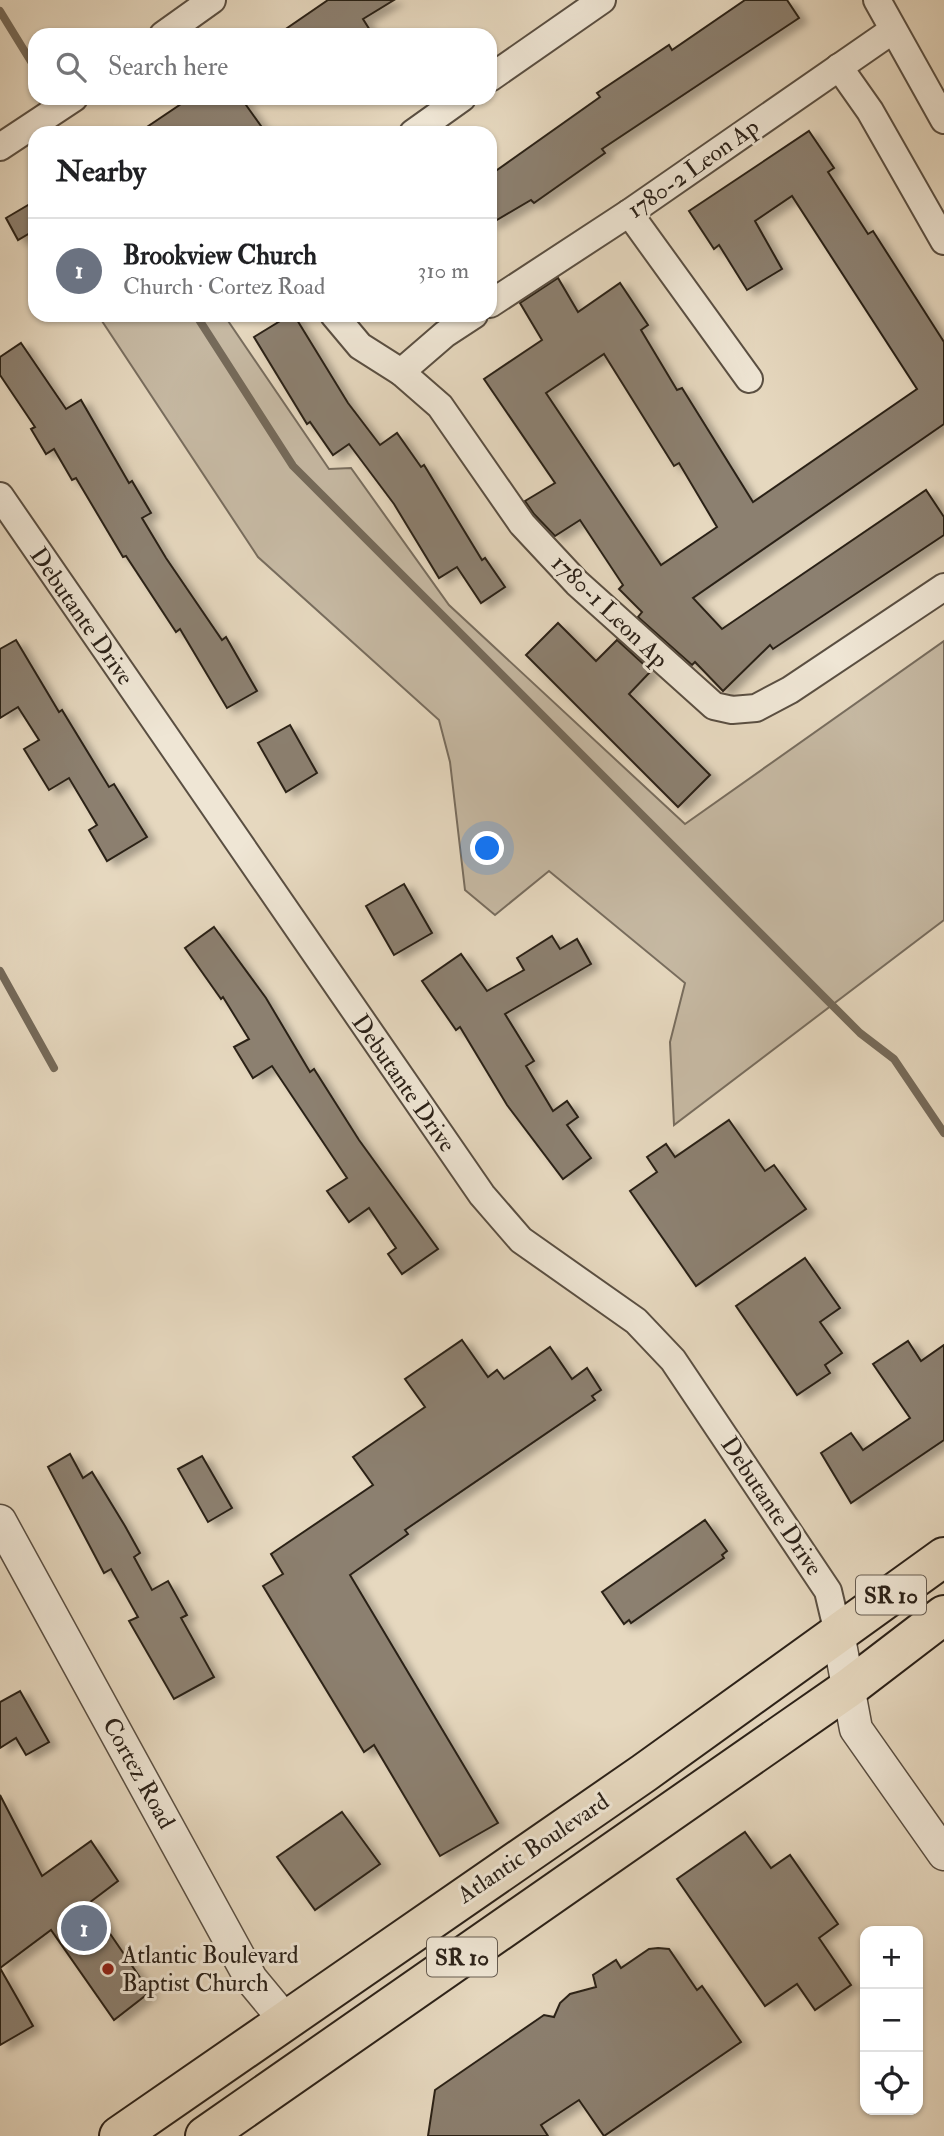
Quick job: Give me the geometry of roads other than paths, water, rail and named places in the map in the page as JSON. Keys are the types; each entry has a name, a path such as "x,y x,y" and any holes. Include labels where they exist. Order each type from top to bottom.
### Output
{"highway":[{"name":"Atlantic Boulevard","path":"120,2136 644,1773 944,1557"},
{"name":"Atlantic Boulevard","path":"205,2136 850,1687 944,1615"},
{"path":"317,2058 310,2042 316,2031 346,2006 348,1976"},
{"path":"254,2102 262,2068 291,2046 295,2037 285,2020"}],"street":[{"path":"173,28 212,0"},
{"path":"497,73 601,0"},
{"path":"877,0 940,105"},
{"name":"1780-2 Leon Ap","path":"497,299 893,30"},
{"path":"839,67 870,111 944,240"},
{"path":"32,126 63,105"},
{"path":"423,126 452,105"},
{"path":"0,147 28,128"},
{"path":"629,212 749,379"},
{"name":"1780-1 Leon Ap","path":"340,322 360,346 401,372 440,406 522,524 577,583 714,706 732,710 756,708 790,690 944,587"},
{"path":"401,372 444,334 463,322"},
{"name":"Debutante Drive","path":"0,496 482,1195 521,1240 636,1321 673,1360 828,1591 838,1633"},
{"name":"Cortez Road","path":"0,1521 251,1979 285,2020"},
{"path":"838,1633 856,1729 944,1854"}],"waterway":[{"path":"0,11 28,57"},
{"path":"200,322 293,466 860,1033 894,1059 944,1133"},
{"path":"0,971 54,1068"}],"place":[{"name":"Brookview Church","path":"84,1928"},
{"name":"Atlantic Boulevard Baptist Church","path":"108,1969"}]}
